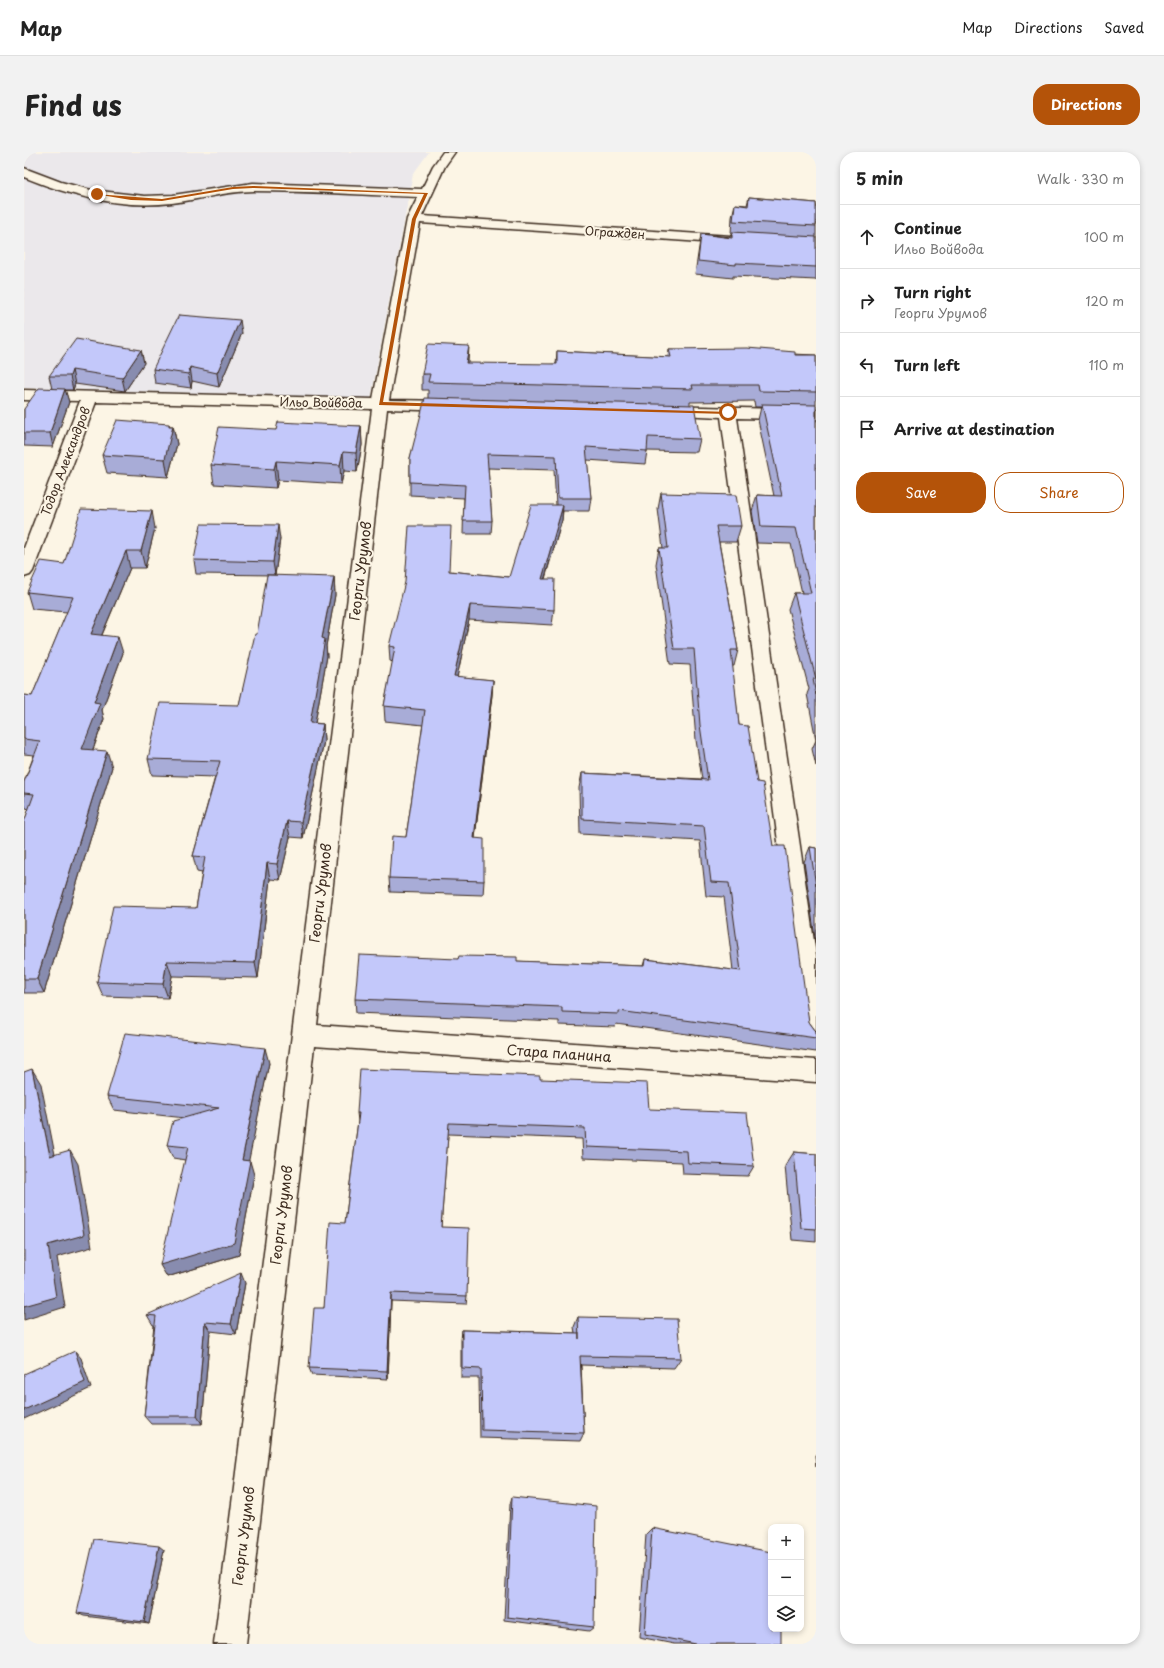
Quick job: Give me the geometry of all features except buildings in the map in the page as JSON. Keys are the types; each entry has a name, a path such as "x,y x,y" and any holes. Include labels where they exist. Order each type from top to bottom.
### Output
{"street":[{"name":"Георги Урумов","path":"230,1644 380,404 414,219 439,166 449,152"},
{"path":"24,172 40,179 97,194 131,199 162,200 233,188 253,187 426,193"},
{"name":"Огражден","path":"414,219 745,241"},
{"name":"Ильо Войвода","path":"24,395 467,406"},
{"name":"Тодор Александров","path":"24,571 90,396"},
{"path":"649,410 816,415"},
{"path":"728,412 816,1034"},
{"name":"Стара планина","path":"303,1035 816,1071"}],"shaded area":[{"path":"24,152 429,152 413,174 371,398 24,388"}],"route":[{"path":"97,194 131,199 162,200 233,188 253,187 426,193 414,219 380,404 728,412"}]}
